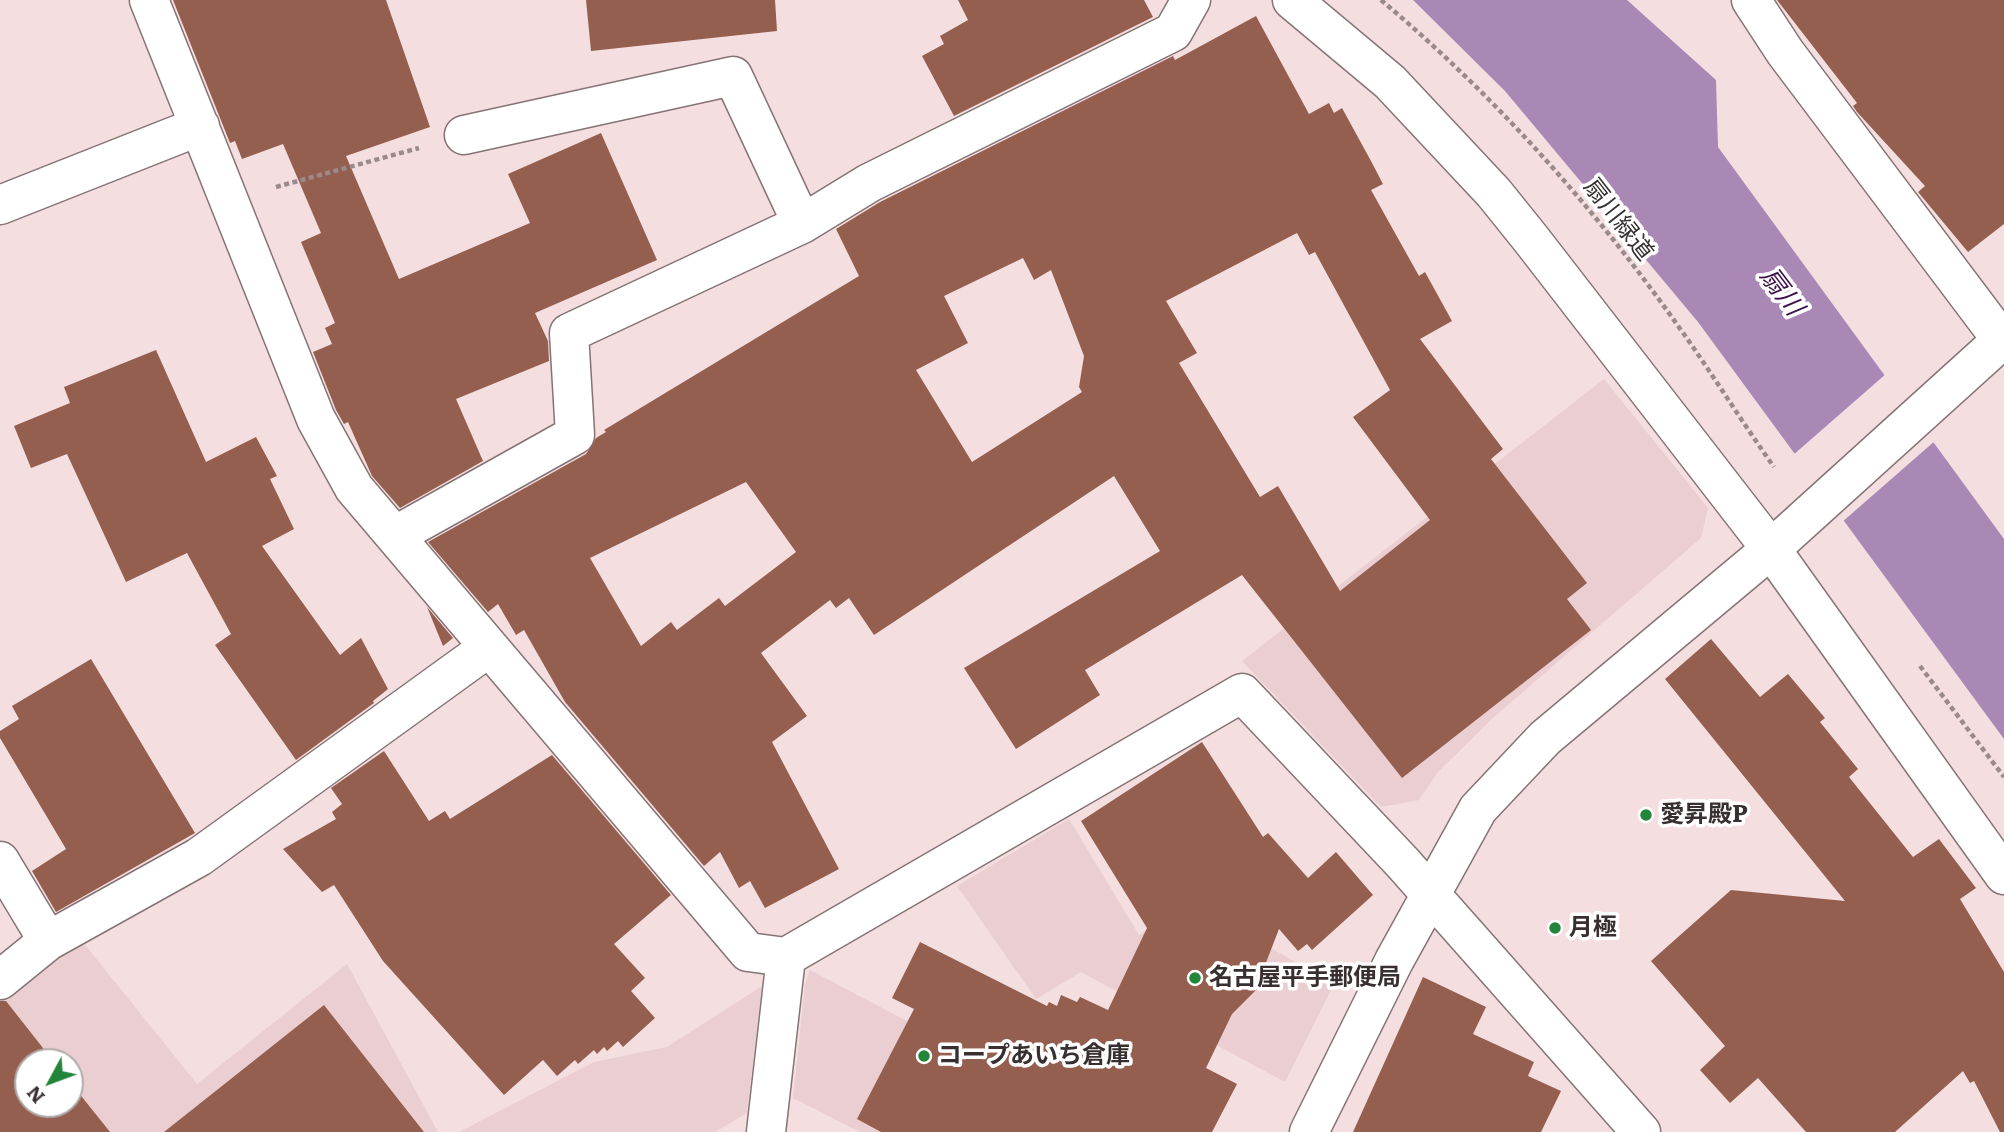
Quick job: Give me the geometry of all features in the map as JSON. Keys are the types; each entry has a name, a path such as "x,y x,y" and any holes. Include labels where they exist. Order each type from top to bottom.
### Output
{"street":[{"path":"149,0 316,419 354,488 747,952 786,957 1242,693 1402,862 1641,1132"},
{"path":"396,535 575,435 569,333 802,224 869,183 1173,32 1191,0"},
{"path":"1292,0 1390,82 1494,193 1771,549 2004,875"},
{"path":"1309,1132 1478,808 1545,738 1771,549 1814,507 2003,340 1785,52 1751,0"},
{"path":"464,135 733,76 802,224"},
{"path":"0,205 200,126"},
{"path":"0,980 48,941 199,857 488,648"},
{"path":"0,861 48,941"},
{"path":"766,1132 786,957"}],"path":[{"name":"扇川緑道","path":"1381,0 1432,44 1505,116 1580,197 1680,329 1778,472"},
{"path":"230,200 464,135"}],"shaded area":[{"path":"1604,379 1708,508 1701,538 1494,717 1438,772 1419,800 1381,807 1242,661"},
{"path":"1069,819 1139,935 1190,902 1334,984 1285,1082 1081,972 1036,999 957,886"},
{"path":"78,936 197,1084 347,964 438,1132 0,1132 0,993"},
{"path":"810,970 1019,1080 992,1132 860,1132 793,1098 805,984"},
{"path":"762,986 747,1113 715,1132 459,1132 594,1062 667,1047"}],"water":[{"name":"扇川","path":"1413,0 1627,0 1716,80 1718,147 2004,539 2004,739 1698,322 1505,91"}],"pier":[{"path":"1887,373 1936,440 1841,523 1792,456"}],"building":[{"path":"173,0 386,0 430,127 346,156 399,279 530,223 508,174 601,133 657,260 535,313 548,341 549,361 456,399 483,461 400,508 372,476 348,422 344,424 336,410 313,352 332,344 325,328 335,323 301,242 321,233 283,144 242,159 235,141 230,143"},
{"path":"586,0 775,0 777,31 591,51"},
{"path":"958,0 1144,0 1153,17 954,116 922,56 944,44 940,36 968,20"},
{"path":"1777,0 2004,0 2004,224 1968,252 1918,192 1925,186 1857,112 1853,106 1857,103"},
{"path":"1256,16 1309,114 1329,103 1334,113 1342,108 1383,184 1371,190 1419,276 1425,272 1452,321 1420,339 1503,449 1491,459 1587,583 1567,599 1591,630 1402,778 1242,575 1085,670 1100,695 1016,749 964,668 1160,551 1114,476 874,635 849,598 836,608 830,600 761,653 807,716 772,742 839,869 765,908 750,881 739,888 720,852 704,866 565,702 524,630 516,635 498,604 488,612 428,542 586,454 596,438 606,432 604,430 859,276 836,229 880,202 1173,56 1175,60","holes":["1297,233 1309,255 1315,252 1390,390 1353,417 1430,520 1340,591 1278,486 1260,497 1179,363 1197,353 1166,301","1023,258 1034,280 1051,270 1084,356 1079,387 1082,392 972,462 916,370 968,343 944,296","746,482 796,552 725,606 719,598 677,630 671,622 641,646 590,558"]},
{"path":"156,350 206,462 256,437 277,476 270,479 294,529 262,546 340,655 361,638 388,689 373,701 374,703 296,760 215,645 231,634 187,553 126,582 67,454 31,468 14,426 70,403 64,387"},
{"path":"427,607 453,638 443,646"},
{"path":"1711,639 1760,697 1788,674 1825,718 1820,722 1858,769 1849,777 1913,857 1939,839 1976,888 1960,899 2004,972 2004,1132 2000,1132 1974,1081 1970,1083 1963,1071 1895,1132 1806,1132 1758,1078 1730,1103 1700,1070 1725,1046 1651,961 1731,890 1845,901 1665,679"},
{"path":"91,659 195,833 56,912 32,871 66,849 0,738 0,731 19,719 12,706"},
{"path":"1202,742 1263,837 1268,833 1308,878 1336,852 1373,895 1312,950 1307,944 1298,951 1279,929 1255,991 1232,1014 1206,1068 1237,1084 1212,1132 881,1132 857,1119 914,1009 892,998 920,942 1047,1006 1049,1002 1057,1006 1061,995 1077,1002 1080,997 1108,1010 1147,928 1081,821"},
{"path":"384,751 429,821 445,811 450,819 552,755 671,895 614,944 645,978 631,991 655,1018 623,1047 618,1041 607,1051 604,1047 597,1054 594,1050 578,1064 575,1060 557,1076 543,1060 504,1095 383,961 334,885 322,892 283,849 336,819 332,812 342,804 331,788"},
{"path":"1423,977 1486,1007 1473,1034 1534,1062 1528,1076 1561,1091 1541,1132 1353,1132"},
{"path":"0,1001 6,1001 43,1048 14,1048 14,1118 84,1118 84,1100 110,1132 0,1132"},
{"path":"324,1005 424,1132 164,1132"}],"place":[{"name":"愛昇殿P","path":"1646,815"},
{"name":"月極","path":"1555,928"},
{"name":"名古屋平手郵便局","path":"1195,978"},
{"name":"コープあいち倉庫","path":"924,1056"}]}
